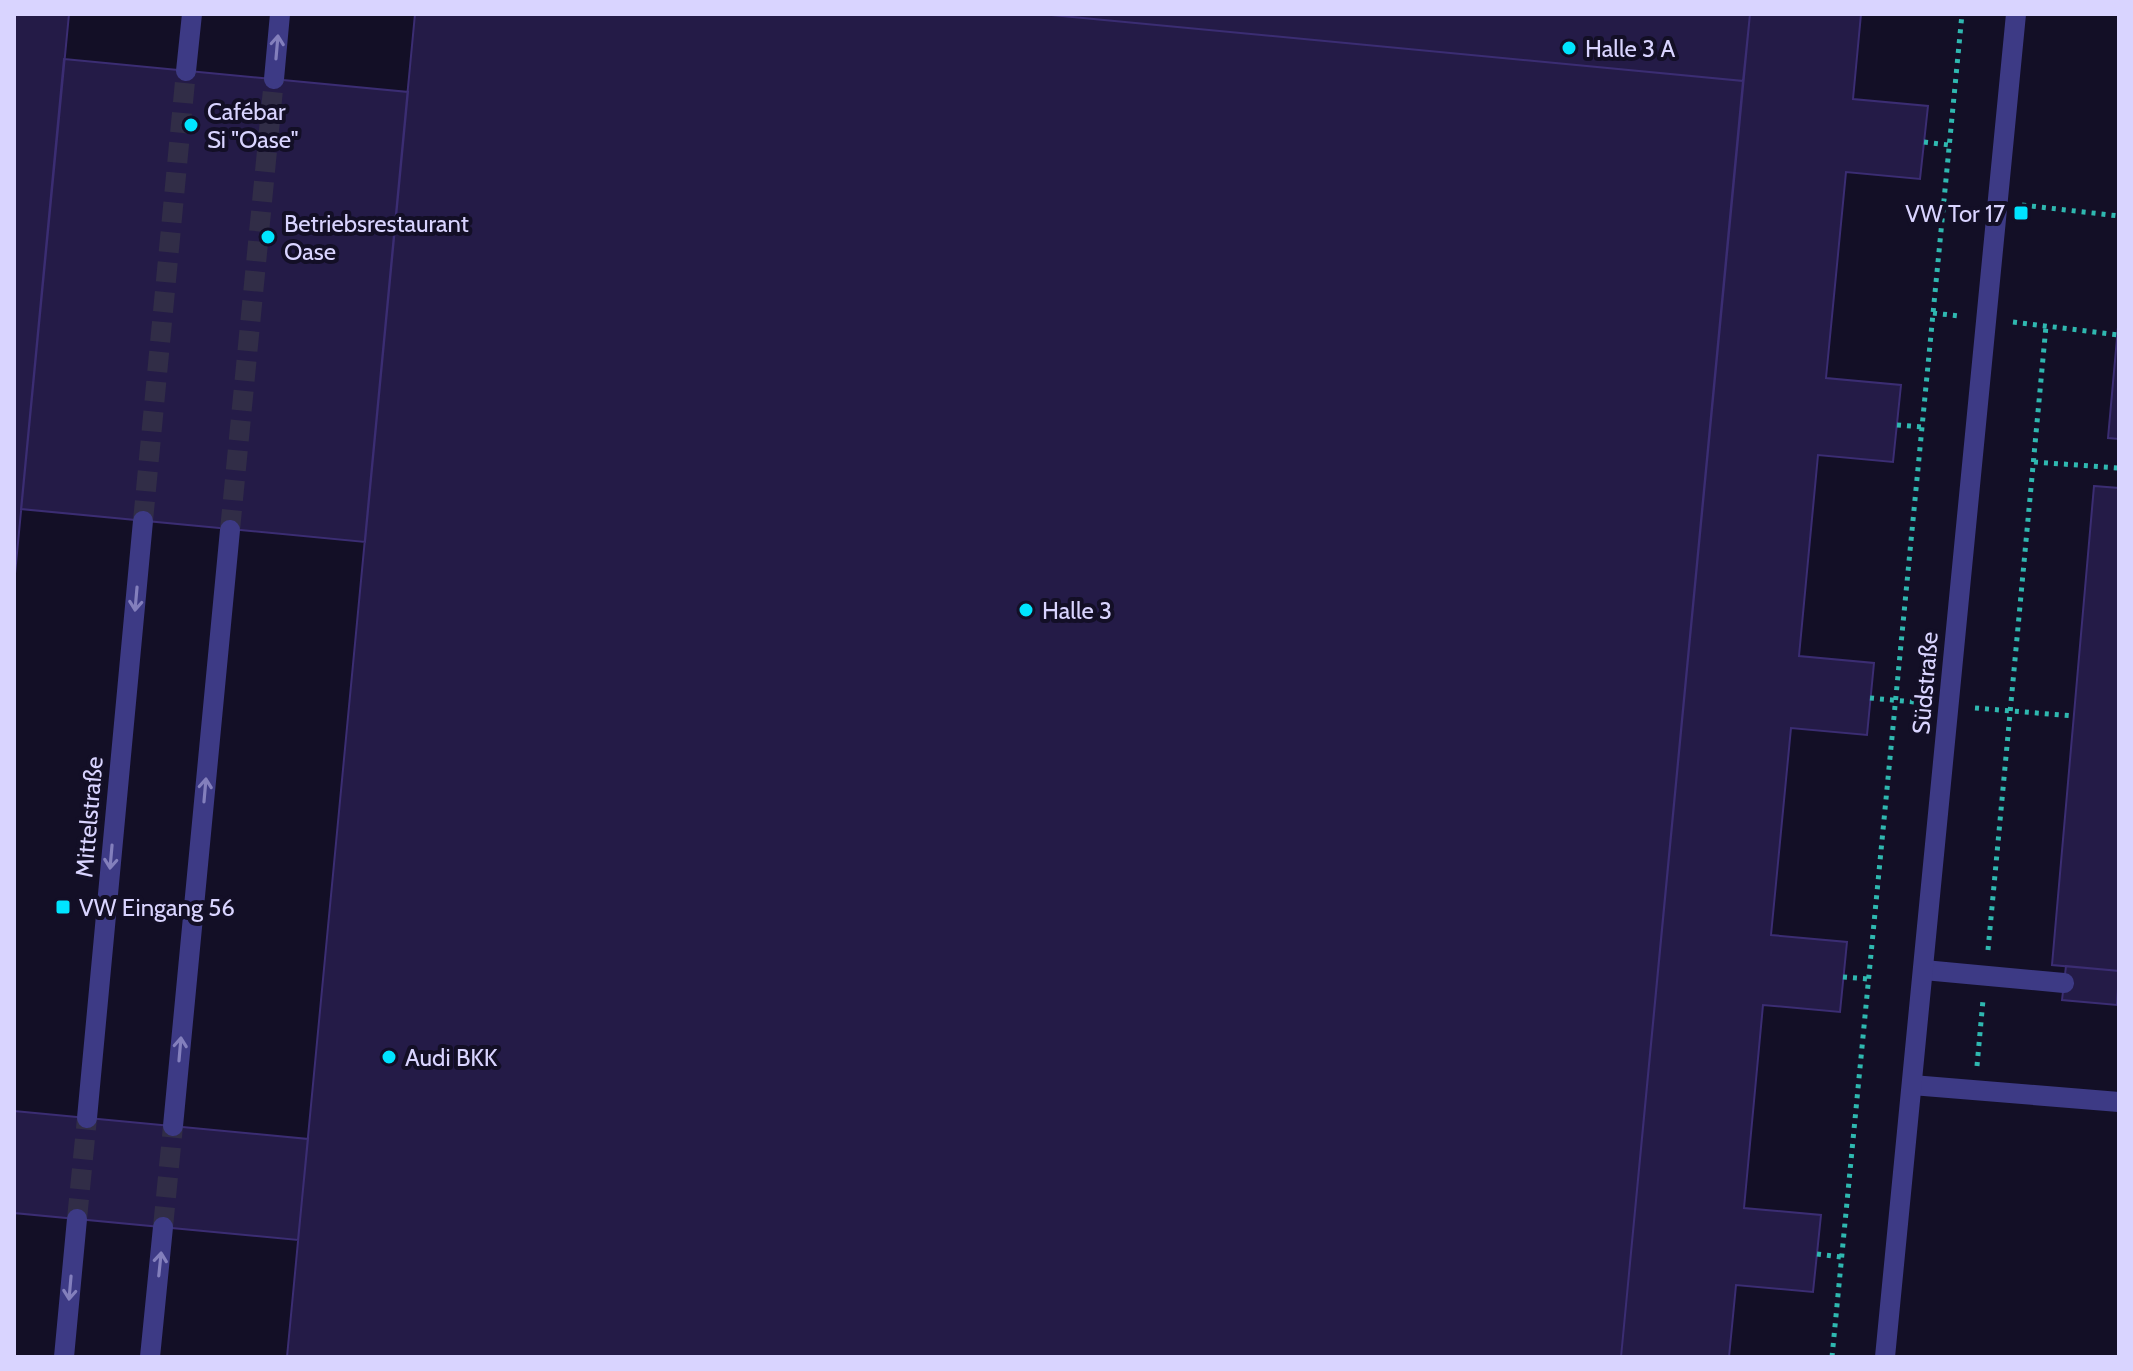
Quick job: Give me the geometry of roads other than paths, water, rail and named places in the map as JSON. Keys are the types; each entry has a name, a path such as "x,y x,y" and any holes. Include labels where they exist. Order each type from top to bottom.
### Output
{"street":[{"path":"186,71 192,14"},
{"path":"274,79 280,14"},
{"name":"Südstraße","path":"1885,1357 2016,14"},
{"name":"Mittelstraße","path":"87,1118 143,521"},
{"path":"173,1126 230,530"},
{"path":"1924,970 2064,983"},
{"path":"1912,1085 2119,1102"},
{"path":"64,1357 77,1219"},
{"path":"150,1357 163,1227"}],"tunnel":[{"path":"143,521 186,71"},
{"path":"230,530 274,79"},
{"path":"77,1219 87,1118"},
{"path":"163,1227 173,1126"}],"place":[{"name":"Halle 3 A","path":"1569,48"},
{"name":"Cafébar Si \"Oase\"","path":"191,125"},
{"name":"VW Tor 17","path":"2021,213"},
{"name":"Betriebsrestaurant Oase","path":"268,237"},
{"name":"Halle 3","path":"1026,610"},
{"name":"VW Eingang 56","path":"63,907"},
{"name":"Audi BKK","path":"389,1057"}]}
